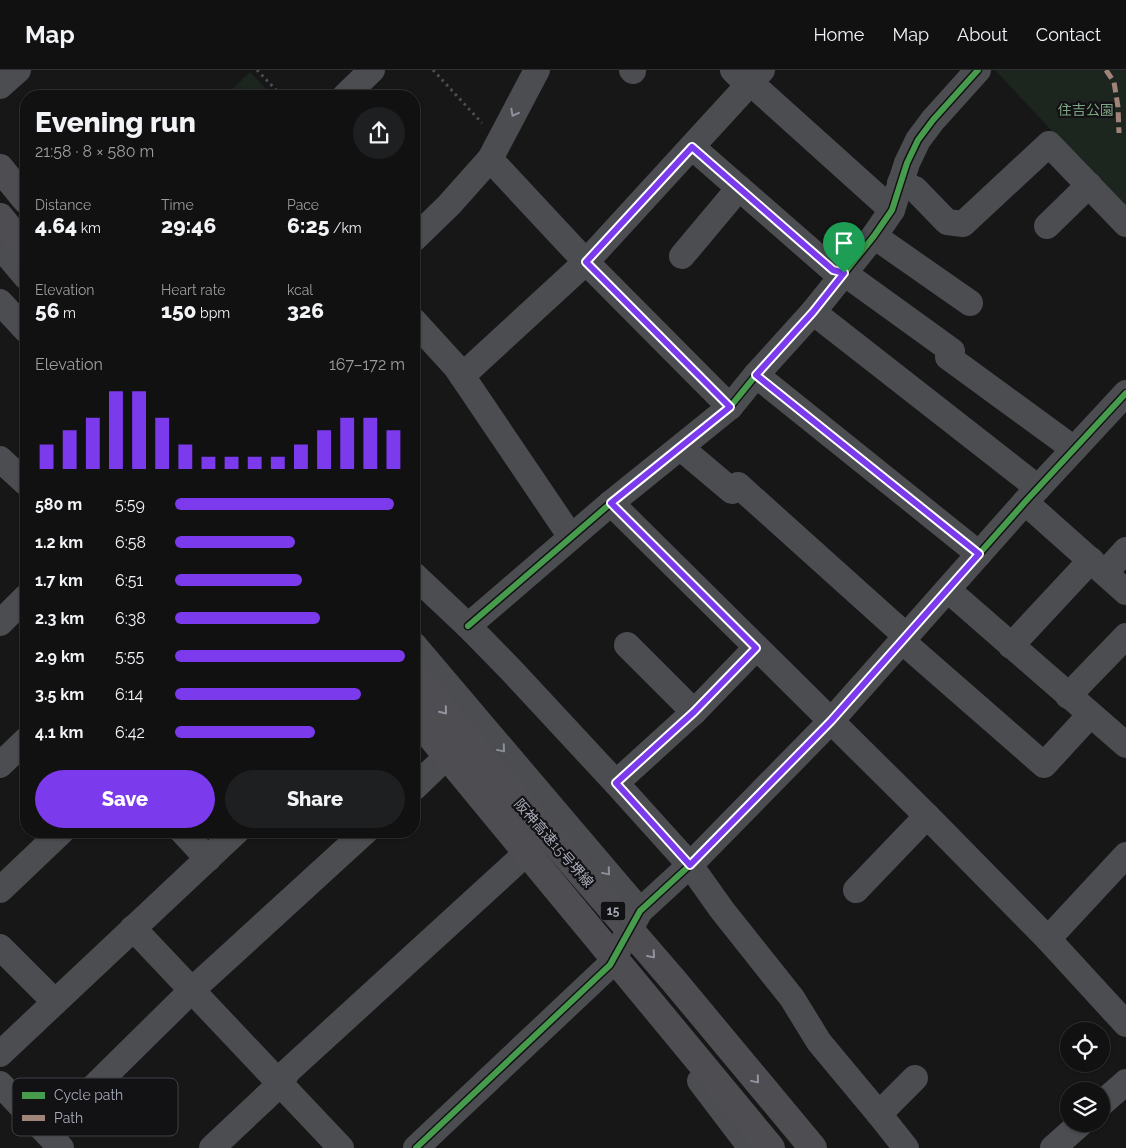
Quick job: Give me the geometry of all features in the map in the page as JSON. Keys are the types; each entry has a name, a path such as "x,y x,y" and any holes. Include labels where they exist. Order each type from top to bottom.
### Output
{"highway":[{"path":"0,168 20,193"},
{"path":"0,217 20,242"},
{"name":"阪神高速15号堺線","path":"420,681 498,778 674,981 813,1148"},
{"name":"阪神高速15号堺線","path":"420,723 771,1148"}],"street":[{"path":"0,86 18,70"},
{"path":"351,90 372,70"},
{"path":"420,233 449,205 495,150 537,70"},
{"path":"468,626 611,503 730,407 813,312 874,236 892,210 907,163 918,140 933,120 978,70"},
{"path":"462,376 586,262 692,147 748,74 892,210"},
{"path":"900,183 915,189 947,222 963,224 1050,144 1126,224"},
{"path":"692,147 833,270 844,273 952,351 948,357 1074,450"},
{"path":"495,150 586,262 730,407"},
{"path":"0,158 20,182"},
{"path":"1047,226 1089,186"},
{"path":"682,256 739,188"},
{"path":"874,236 970,304"},
{"path":"0,246 20,270"},
{"path":"0,302 20,324"},
{"path":"813,312 1032,495 1098,566 1126,592"},
{"path":"420,328 456,367 571,537"},
{"path":"756,375 979,554"},
{"path":"416,1148 610,965 640,911 690,865 831,721 1032,495 1126,393"},
{"path":"681,448 732,492 738,485 904,639 1044,765 1090,715"},
{"path":"611,503 928,816 1048,939 1126,1024"},
{"path":"1011,646 1098,566 1126,550"},
{"path":"420,581 513,672 690,865 722,910 792,998 819,1042 906,1148"},
{"path":"948,590 1126,745"},
{"path":"0,623 20,603"},
{"path":"1068,696 1126,636"},
{"path":"627,645 694,712"},
{"path":"616,783 694,712 756,648"},
{"path":"420,652 640,911"},
{"path":"420,736 610,965 751,1148"},
{"path":"0,765 20,746"},
{"path":"420,782 441,762"},
{"path":"856,890 928,816"},
{"path":"0,890 55,838"},
{"path":"188,838 208,859"},
{"path":"0,1054 230,838"},
{"path":"112,1078 192,990 358,838"},
{"path":"1048,939 1126,855"},
{"path":"212,1148 280,1084 288,1071 521,858"},
{"path":"133,928 341,1148"},
{"path":"0,948 55,1002"},
{"path":"879,1114 915,1078"},
{"path":"1110,1096 1126,1082"},
{"path":"0,1084 12,1097"},
{"path":"1053,1148 1071,1132"}],"path":[{"path":"257,70 276,90"},
{"path":"433,70 495,150"}],"green space":[{"name":"住吉公園","path":"995,70 1126,71 1126,210"},
{"path":"250,72 267,90 231,90"}],"marked path":[{"path":"1106,70 1114,82 1118,107 1119,133"}],"cycle path":[{"path":"468,626 611,503 730,407 813,312 874,236 892,210 907,163 918,140 933,120 978,70"},
{"path":"416,1148 610,965 640,911 690,865 831,721 1025,502 1126,393"}],"route":[{"path":"692,147 833,270 844,273 813,312 756,375 979,554 831,721 690,865 616,783 694,712 756,648 611,503 730,407 586,262 692,147"}]}
